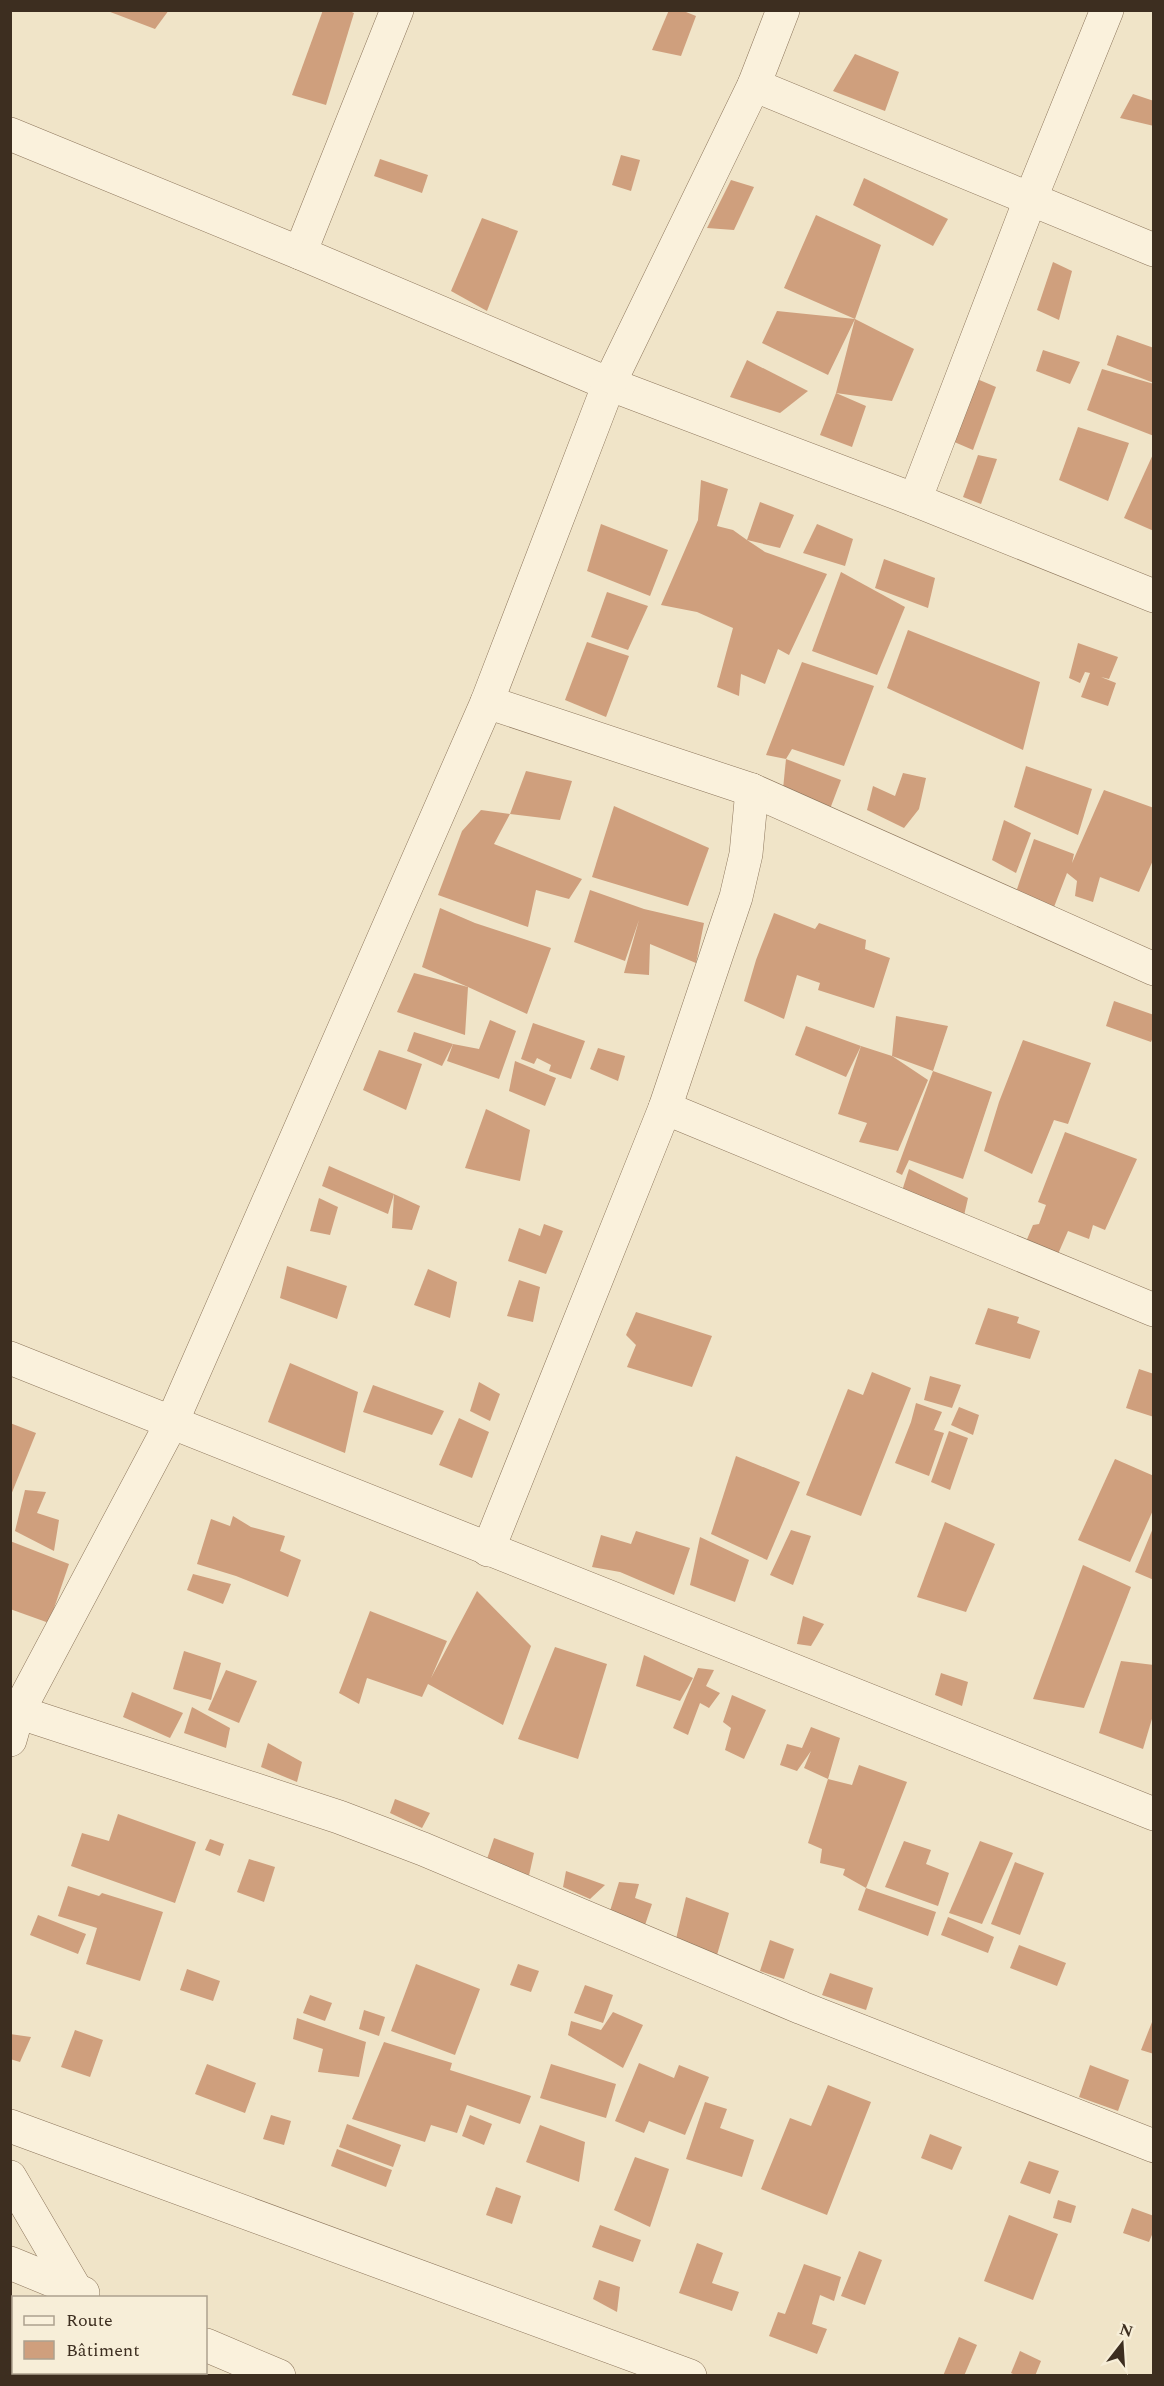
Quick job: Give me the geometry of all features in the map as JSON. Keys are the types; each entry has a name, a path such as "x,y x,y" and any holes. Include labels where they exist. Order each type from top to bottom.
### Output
{"street":[{"path":"300,253 396,10"},
{"path":"783,10 754,85 609,384 487,702 172,1422 12,1719 339,1817 583,1914 802,2008 1154,2146"},
{"path":"915,500 1030,200 1107,10"},
{"path":"754,85 1154,250"},
{"path":"10,134 300,253 609,384 915,500 1154,597"},
{"path":"487,702 752,790 1154,969"},
{"path":"488,1550 665,1108 736,897 746,854 752,790"},
{"path":"665,1108 1154,1310"},
{"path":"10,1358 1154,1814"},
{"path":"10,2126 690,2376"},
{"path":"10,2177 84,2294"},
{"path":"10,2264 84,2294"},
{"path":"207,2345 279,2376"}],"building":[{"path":"105,10 169,10 155,29"},
{"path":"323,10 347,10 354,13 326,105 292,95"},
{"path":"669,10 681,10 696,16 681,56 652,50"},
{"path":"855,54 899,72 885,111 833,91"},
{"path":"1133,94 1154,101 1154,126 1120,118"},
{"path":"621,155 640,160 631,191 612,185"},
{"path":"380,159 428,175 422,193 374,176"},
{"path":"864,178 948,219 933,246 853,205"},
{"path":"731,180 754,187 734,230 707,228"},
{"path":"816,215 881,245 855,319 784,288"},
{"path":"482,218 518,231 487,311 451,291"},
{"path":"1053,262 1072,271 1059,320 1037,310"},
{"path":"777,311 855,319 828,375 762,343"},
{"path":"855,319 914,349 892,401 836,393"},
{"path":"1117,335 1154,348 1154,383 1107,365"},
{"path":"1043,350 1080,362 1070,384 1036,371"},
{"path":"747,360 808,391 780,413 730,397"},
{"path":"1102,369 1154,384 1154,436 1087,410"},
{"path":"970,376 996,387 973,450 945,438"},
{"path":"836,393 866,406 852,447 820,435"},
{"path":"1078,427 1129,443 1108,501 1059,480"},
{"path":"1154,452 1154,531 1124,518"},
{"path":"978,455 997,459 981,504 963,497"},
{"path":"701,480 728,489 717,526 733,530 765,552 827,574 789,655 778,649 765,684 741,674 739,696 717,687 733,628 697,612 661,605 698,520"},
{"path":"760,502 794,515 780,548 747,540"},
{"path":"601,524 668,550 650,596 587,571"},
{"path":"817,524 853,539 845,566 803,553"},
{"path":"884,559 935,578 928,608 875,588"},
{"path":"841,572 905,607 877,675 812,651"},
{"path":"607,592 648,606 628,650 591,637"},
{"path":"908,630 1040,682 1023,750 887,688"},
{"path":"587,642 629,656 606,717 565,700"},
{"path":"1078,643 1118,657 1109,679 1101,677 1116,683 1108,706 1081,697 1090,673 1085,672 1080,683 1069,678"},
{"path":"802,662 874,686 844,766 792,749 786,759 766,755"},
{"path":"786,759 841,780 830,809 783,789"},
{"path":"1026,766 1092,789 1078,835 1014,807"},
{"path":"526,771 572,781 560,820 510,814"},
{"path":"903,773 926,778 919,809 904,828 867,810 873,786 895,796"},
{"path":"1104,790 1154,808 1154,858 1139,892 1100,877 1093,902 1075,896 1077,881 1067,873 1054,907 1015,895 1034,839 1074,854 1072,863"},
{"path":"614,806 709,848 688,906 592,877"},
{"path":"481,810 510,814 494,844 582,879 569,899 536,890 528,927 438,895 462,831"},
{"path":"1004,820 1031,833 1016,873 992,860"},
{"path":"590,890 644,909 704,923 696,963 650,944 649,975 624,973 639,920 625,961 574,942"},
{"path":"440,908 475,923 551,948 527,1014 422,967"},
{"path":"774,913 815,929 819,923 866,940 865,949 890,958 874,1008 818,990 820,983 797,975 784,1019 744,1001 756,960"},
{"path":"414,973 468,987 465,1035 397,1012"},
{"path":"1114,1001 1154,1015 1154,1035 1151,1042 1106,1026"},
{"path":"896,1016 948,1026 933,1071 892,1056"},
{"path":"490,1020 516,1031 499,1079 447,1061 453,1044 479,1049"},
{"path":"533,1023 585,1041 571,1079 549,1071 551,1065 537,1058 534,1064 521,1059"},
{"path":"806,1026 861,1046 846,1077 795,1055"},
{"path":"414,1032 453,1044 442,1066 407,1051"},
{"path":"1023,1040 1091,1063 1068,1124 1054,1120 1032,1174 984,1151 999,1102"},
{"path":"861,1046 892,1056 928,1080 898,1151 859,1142 867,1123 838,1114"},
{"path":"598,1048 625,1056 618,1081 590,1069"},
{"path":"379,1050 422,1064 406,1110 363,1090"},
{"path":"515,1061 556,1078 545,1106 509,1091"},
{"path":"933,1071 992,1092 963,1179 909,1160 902,1175 896,1172"},
{"path":"486,1109 530,1130 520,1181 465,1168"},
{"path":"1065,1132 1137,1159 1105,1230 1093,1225 1089,1239 1068,1231 1058,1254 1025,1244 1033,1225 1039,1224 1046,1205 1038,1202"},
{"path":"329,1166 394,1194 388,1214 322,1186"},
{"path":"909,1169 968,1198 963,1220 901,1194"},
{"path":"394,1194 420,1206 412,1230 392,1228"},
{"path":"319,1198 338,1207 330,1235 310,1231"},
{"path":"544,1224 563,1231 546,1274 508,1261 519,1228 540,1236"},
{"path":"287,1266 347,1286 337,1319 280,1298"},
{"path":"428,1269 457,1282 450,1318 414,1305"},
{"path":"519,1280 540,1287 533,1322 507,1316"},
{"path":"988,1308 1019,1317 1017,1323 1040,1331 1030,1359 975,1344"},
{"path":"636,1312 712,1336 692,1387 627,1367 636,1345 626,1335"},
{"path":"290,1363 358,1392 345,1453 268,1422"},
{"path":"1139,1369 1154,1374 1154,1417 1126,1408"},
{"path":"872,1372 911,1388 861,1516 806,1495 848,1389 863,1395"},
{"path":"930,1376 961,1385 952,1408 924,1400"},
{"path":"479,1382 500,1394 490,1421 470,1411"},
{"path":"373,1385 444,1411 432,1435 363,1412"},
{"path":"916,1403 942,1412 934,1430 944,1433 929,1476 895,1463"},
{"path":"959,1407 979,1415 973,1435 951,1425"},
{"path":"459,1418 489,1432 472,1478 439,1465"},
{"path":"10,1423 36,1433 11,1495 10,1495"},
{"path":"949,1431 968,1438 950,1490 931,1482"},
{"path":"736,1456 800,1482 767,1560 711,1534"},
{"path":"1115,1459 1154,1476 1154,1508 1130,1562 1078,1540"},
{"path":"25,1490 46,1492 37,1513 59,1520 54,1551 15,1531"},
{"path":"233,1516 251,1527 285,1536 280,1551 301,1560 288,1597 236,1576 197,1564 211,1519 230,1526"},
{"path":"945,1522 995,1544 966,1612 917,1597"},
{"path":"1154,1528 1154,1580 1135,1572"},
{"path":"791,1530 811,1536 793,1585 770,1575"},
{"path":"636,1531 690,1548 674,1595 620,1572 592,1567 601,1535 631,1544"},
{"path":"700,1537 749,1560 735,1602 690,1585"},
{"path":"10,1541 69,1564 49,1623 10,1609"},
{"path":"1083,1565 1131,1587 1084,1708 1033,1699"},
{"path":"193,1574 231,1584 223,1604 187,1590"},
{"path":"477,1591 531,1646 503,1725 428,1684 422,1697 367,1678 359,1704 339,1693 370,1611 447,1641 431,1678"},
{"path":"803,1616 824,1624 811,1646 797,1644"},
{"path":"555,1647 607,1664 578,1759 518,1739"},
{"path":"184,1651 221,1663 211,1700 173,1689"},
{"path":"644,1655 693,1678 680,1701 636,1686"},
{"path":"1121,1661 1154,1665 1154,1712 1143,1749 1099,1733"},
{"path":"698,1668 714,1670 706,1686 720,1693 709,1708 700,1703 688,1735 673,1728"},
{"path":"226,1670 257,1681 239,1723 208,1710"},
{"path":"941,1673 968,1682 962,1706 935,1695"},
{"path":"132,1692 183,1713 170,1738 123,1717"},
{"path":"732,1695 766,1710 744,1759 725,1750 731,1728 723,1722"},
{"path":"192,1707 230,1728 226,1748 184,1733"},
{"path":"811,1727 840,1738 828,1779 804,1768 811,1751 797,1771 780,1765 787,1744 802,1748"},
{"path":"268,1743 302,1762 297,1782 261,1767"},
{"path":"859,1765 907,1782 866,1888 843,1875 845,1869 820,1863 822,1849 808,1843 828,1779 852,1785"},
{"path":"395,1799 430,1813 422,1828 390,1813"},
{"path":"118,1814 196,1842 175,1903 71,1866 82,1833 109,1841"},
{"path":"494,1838 534,1853 528,1880 486,1862"},
{"path":"210,1839 224,1844 220,1856 205,1850"},
{"path":"904,1841 931,1850 926,1864 949,1873 938,1906 885,1887"},
{"path":"980,1841 1013,1853 982,1924 949,1913"},
{"path":"249,1859 275,1867 264,1902 237,1892"},
{"path":"1015,1862 1044,1873 1020,1935 991,1924"},
{"path":"566,1871 605,1885 590,1899 563,1887"},
{"path":"619,1882 639,1884 635,1898 652,1904 645,1925 610,1911"},
{"path":"68,1886 99,1896 102,1893 163,1912 140,1981 86,1964 97,1928 58,1916"},
{"path":"866,1888 936,1912 928,1936 858,1910"},
{"path":"686,1897 729,1913 717,1955 675,1943"},
{"path":"38,1915 86,1934 78,1954 30,1935"},
{"path":"948,1917 994,1937 988,1953 941,1935"},
{"path":"770,1940 794,1949 784,1979 760,1971"},
{"path":"1019,1945 1066,1963 1057,1986 1010,1968"},
{"path":"416,1964 480,1989 455,2055 391,2031"},
{"path":"518,1964 539,1971 531,1992 510,1985"},
{"path":"187,1969 220,1981 213,2001 180,1990"},
{"path":"830,1973 873,1988 866,2010 822,1995"},
{"path":"585,1985 613,1995 603,2023 574,2013"},
{"path":"310,1995 332,2003 325,2021 303,2013"},
{"path":"364,2010 385,2017 379,2036 359,2029"},
{"path":"613,2012 643,2025 623,2068 568,2035 571,2021 601,2030"},
{"path":"1154,2017 1154,2054 1141,2050"},
{"path":"297,2018 366,2042 359,2077 318,2072 323,2049 293,2039"},
{"path":"75,2030 103,2040 90,2077 61,2067"},
{"path":"10,2034 31,2037 20,2062 10,2059"},
{"path":"384,2042 452,2063 450,2070 531,2096 520,2124 467,2105 457,2133 431,2125 425,2142 352,2119"},
{"path":"639,2063 674,2078 679,2065 709,2077 685,2135 649,2121 644,2133 615,2121"},
{"path":"207,2064 256,2083 245,2113 195,2094"},
{"path":"551,2064 616,2084 606,2118 540,2098"},
{"path":"1090,2065 1129,2080 1118,2111 1079,2097"},
{"path":"828,2085 871,2102 827,2215 761,2189 790,2118 811,2126"},
{"path":"705,2102 727,2109 720,2128 754,2140 742,2177 686,2159"},
{"path":"271,2115 291,2121 284,2145 263,2139"},
{"path":"470,2115 492,2124 484,2145 462,2136"},
{"path":"347,2124 401,2145 393,2167 339,2147"},
{"path":"540,2125 585,2142 579,2182 526,2162"},
{"path":"930,2134 962,2147 952,2170 921,2158"},
{"path":"337,2149 392,2170 386,2187 331,2166"},
{"path":"635,2157 669,2169 650,2227 614,2210"},
{"path":"1029,2161 1059,2171 1050,2194 1020,2183"},
{"path":"496,2187 521,2196 512,2224 486,2215"},
{"path":"1058,2200 1076,2206 1071,2223 1053,2218"},
{"path":"1132,2208 1154,2216 1154,2230 1149,2242 1123,2233"},
{"path":"1009,2215 1058,2234 1033,2300 984,2281"},
{"path":"600,2225 641,2240 633,2262 592,2247"},
{"path":"697,2243 723,2253 712,2283 739,2292 732,2311 679,2293"},
{"path":"859,2251 882,2260 865,2305 841,2296"},
{"path":"804,2264 841,2277 834,2301 820,2295 812,2324 827,2329 817,2354 769,2336 778,2312 785,2314"},
{"path":"599,2280 620,2287 617,2312 593,2299"},
{"path":"959,2337 977,2345 964,2376 943,2376"},
{"path":"12,2350 12,2374 68,2374 73,2376 10,2376"},
{"path":"1020,2351 1041,2361 1035,2376 1017,2376 1011,2373"}]}
